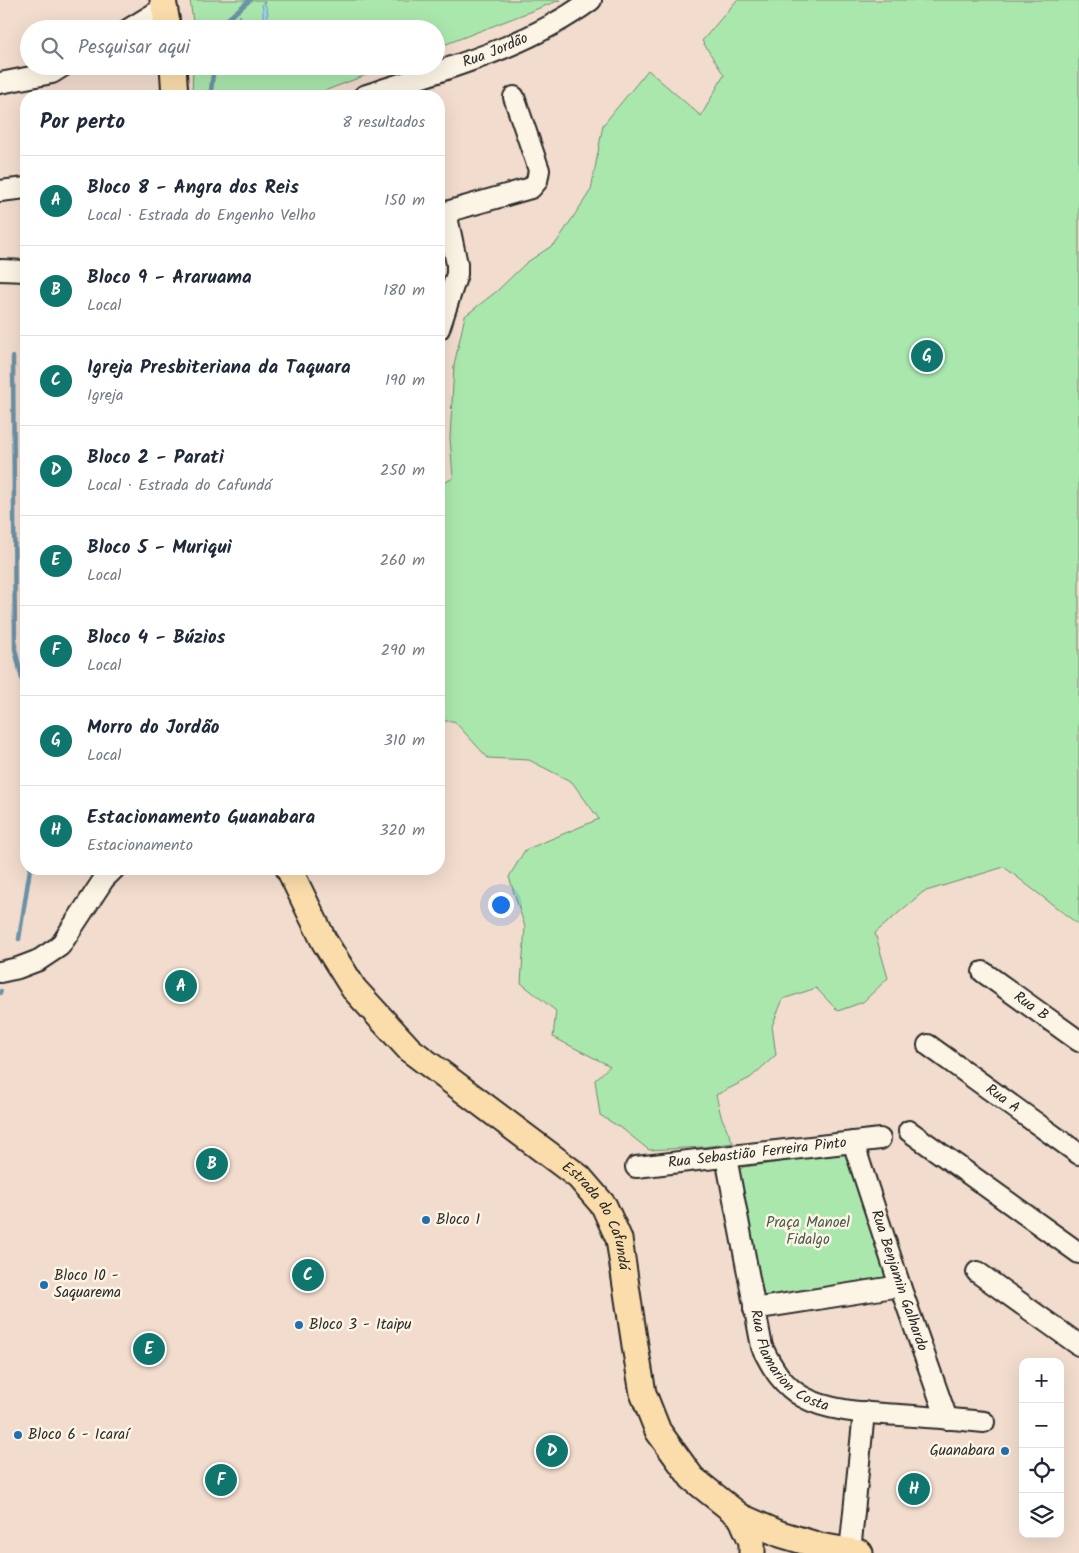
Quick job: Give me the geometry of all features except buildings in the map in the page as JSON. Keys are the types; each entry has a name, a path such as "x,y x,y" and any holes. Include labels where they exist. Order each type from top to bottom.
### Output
{"main road":[{"path":"174,75 175,90"},
{"name":"Estrada do Cafundá","path":"292,875 324,941 354,989 410,1050 579,1177 604,1206 619,1239 643,1393 658,1431 692,1478 741,1517 780,1534 820,1546 855,1552"},
{"path":"741,1517 752,1542 752,1553"}],"street":[{"name":"Rua Jordão","path":"445,69 527,39 570,16 591,0"},
{"path":"148,20 165,12"},
{"path":"0,84 39,75"},
{"name":"Rua Jordão","path":"382,90 427,75"},
{"path":"445,212 531,188 537,181 539,170 514,98"},
{"path":"0,193 20,189"},
{"path":"445,223 457,264 457,274 445,311"},
{"path":"0,270 20,272"},
{"path":"0,972 18,968 38,960 60,946 108,875"},
{"name":"Rua B","path":"983,972 1079,1041"},
{"name":"Rua A","path":"928,1045 1079,1154"},
{"path":"909,1131 1079,1253"},
{"name":"Rua Sebastião Ferreira Pinto","path":"636,1167 880,1139"},
{"name":"Rua Benjamin Galhardo","path":"853,1142 900,1286 948,1419"},
{"name":"Rua Flamarion Costa","path":"726,1157 762,1348 771,1366 786,1385 803,1397 824,1406 864,1412 984,1422"},
{"path":"977,1272 1079,1345"},
{"path":"754,1309 900,1286"},
{"path":"855,1552 864,1412"}],"green space":[{"path":"190,0 560,0 445,45 445,20 193,20"},
{"path":"737,0 1079,0 1079,925 1004,867 923,892 875,933 888,978 863,1002 838,1011 816,988 783,999 772,1026 776,1055 750,1078 716,1095 721,1116 733,1143 649,1150 624,1130 600,1115 595,1080 610,1066 553,1037 556,1011 521,983 525,927 509,877 525,850 599,819 572,782 529,760 488,758 454,721 445,721 445,483 453,478 450,438 454,365 465,316 497,291 526,263 556,243 591,190 603,125 648,70 701,116 724,75 702,41"},
{"path":"193,75 366,75 327,90 192,90"},
{"name":"Praça Manoel Fidalgo","path":"839,1154 845,1155 849,1161 887,1270 886,1278 880,1284 761,1302 738,1170 744,1167"}],"water":[{"path":"264,1 268,13 265,20 262,20 262,5"}],"waterway":[{"path":"227,20 250,0"},
{"path":"211,90 213,75"},
{"path":"13,357 15,649 20,670"},
{"path":"19,939 29,875"}],"place":[{"name":"Morro do Jordão","path":"927,356"},
{"name":"Bloco 8 - Angra dos Reis","path":"181,986"},
{"name":"Bloco 9 - Araruama","path":"212,1164"},
{"name":"Bloco 1","path":"426,1220"},
{"name":"Igreja Presbiteriana da Taquara","path":"308,1275"},
{"name":"Bloco 10 - Saquarema","path":"44,1285"},
{"name":"Bloco 3 - Itaipu","path":"299,1325"},
{"name":"Bloco 5 - Muriqui","path":"149,1349"},
{"name":"Bloco 6 - Icaraí","path":"18,1435"},
{"name":"Bloco 2 - Parati","path":"552,1451"},
{"name":"Guanabara","path":"1005,1451"},
{"name":"Bloco 4 - Búzios","path":"221,1480"},
{"name":"Estacionamento Guanabara","path":"914,1489"}]}
